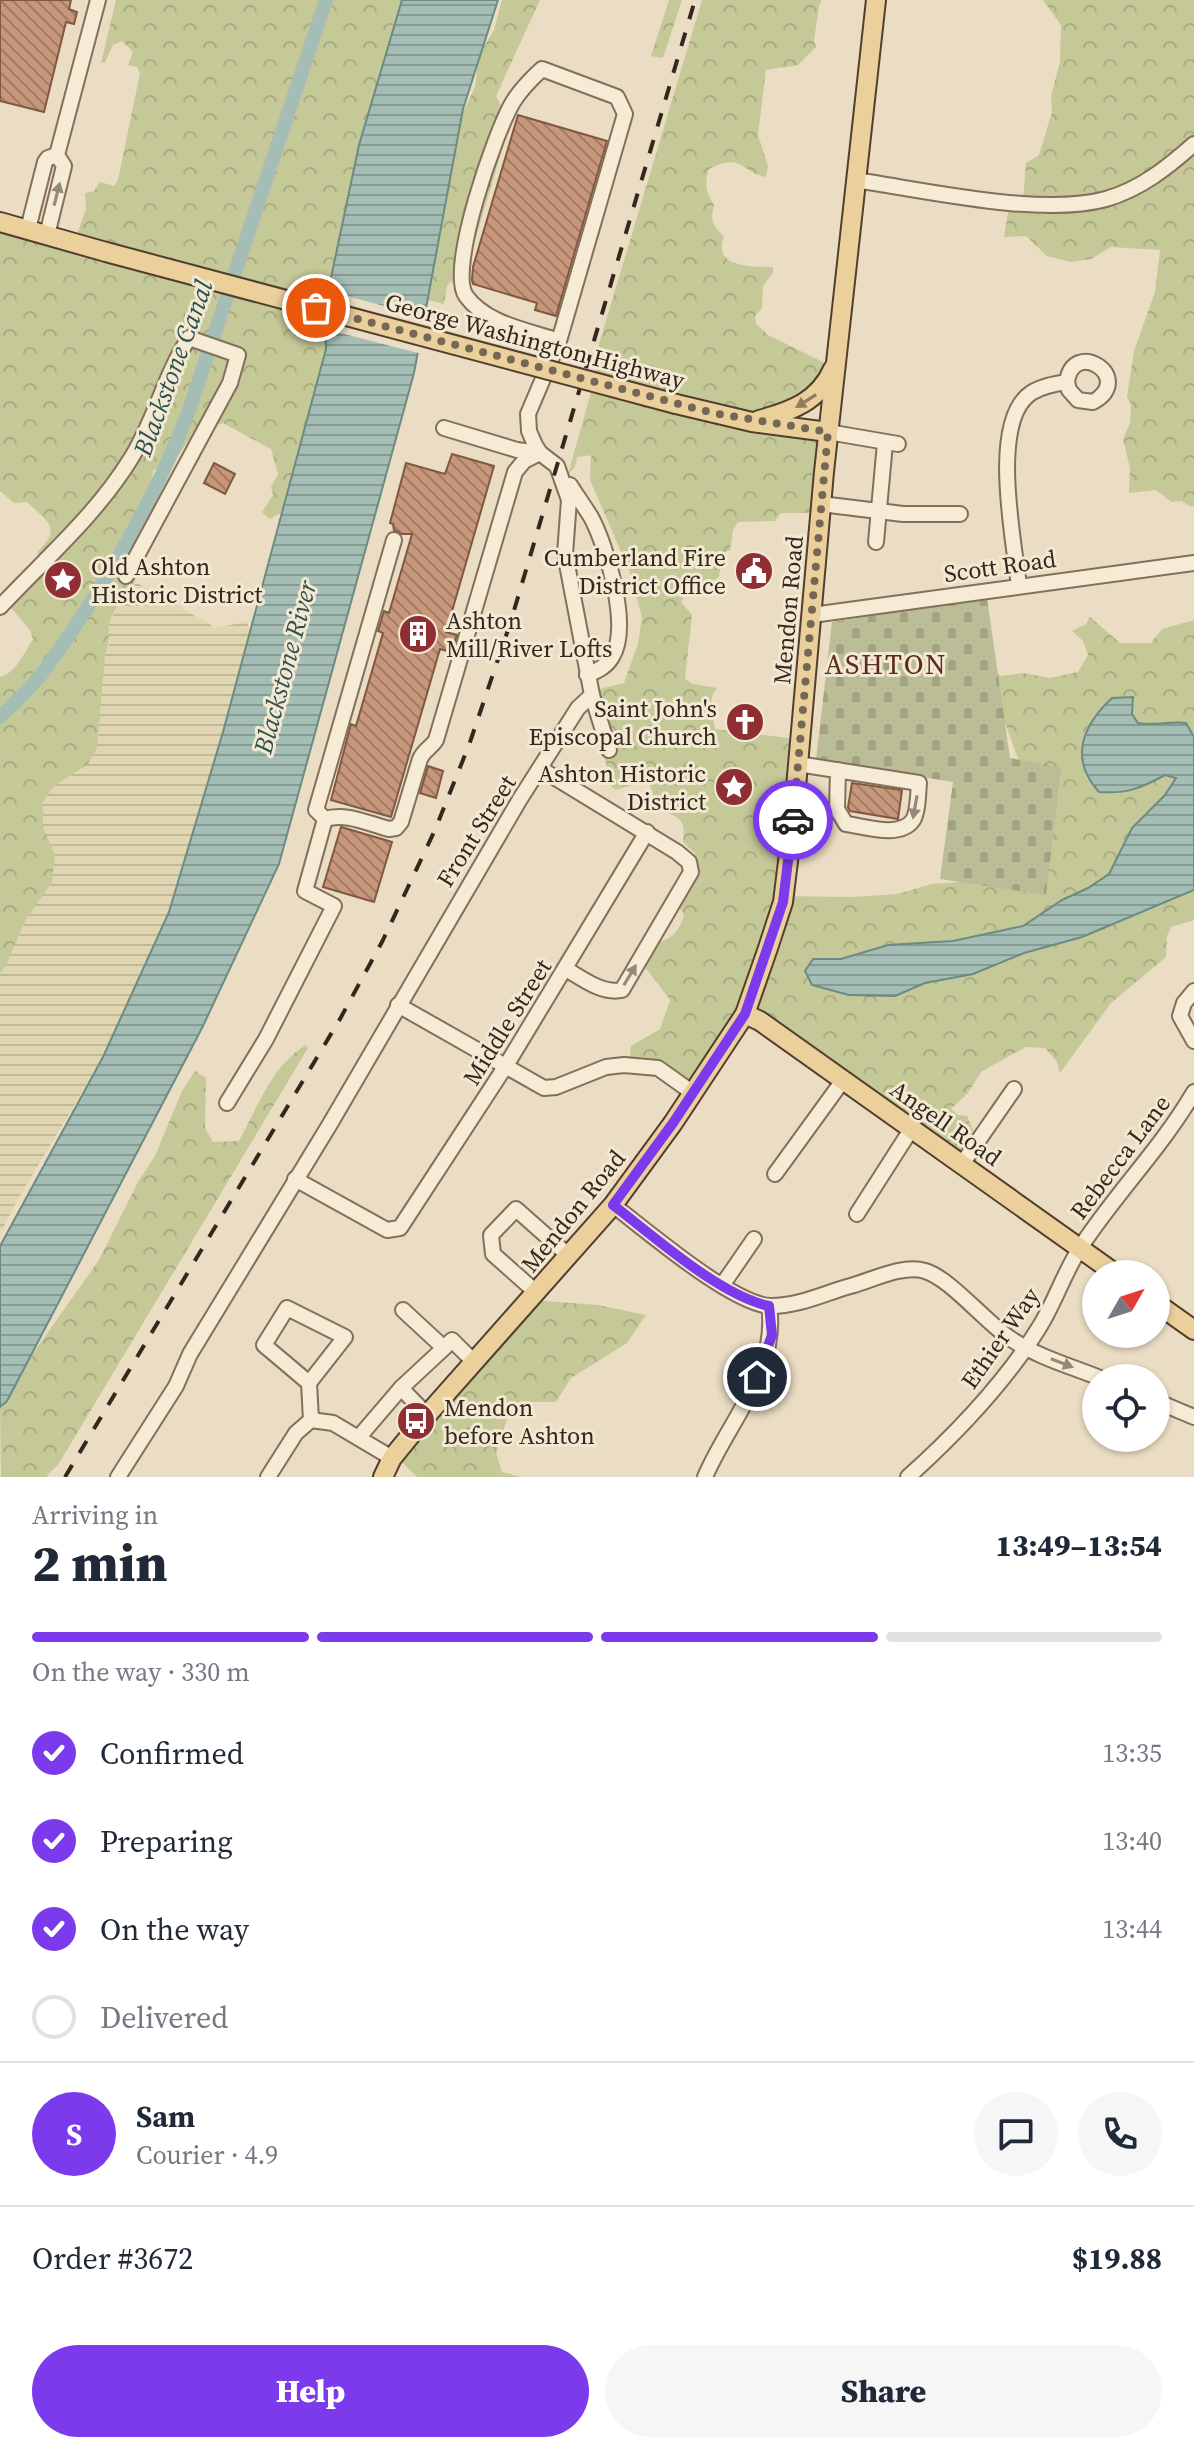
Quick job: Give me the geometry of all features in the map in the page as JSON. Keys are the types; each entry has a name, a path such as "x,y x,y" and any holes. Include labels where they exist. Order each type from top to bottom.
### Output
{"main road":[{"name":"Mendon Road","path":"383,1477 392,1458 427,1415 613,1205 693,1093 745,1014 783,902 828,432 876,0"},
{"name":"George Washington Highway","path":"0,222 676,404 752,422 828,432"},
{"path":"752,422 790,410 814,398 827,381 838,355"},
{"name":"Angell Road","path":"745,1014 844,1079 1097,1260"},
{"path":"1170,1313 1194,1330"}],"street":[{"path":"47,235 64,166 57,155 98,0"},
{"path":"559,341 484,315 465,294 460,282 466,231 500,127 514,100 542,69 617,97 625,114 559,341 528,414 529,431 540,453 557,466 592,519 607,559 619,611 613,656 601,670 587,675"},
{"path":"855,180 1013,202 1083,203 1122,193 1156,176 1194,144"},
{"path":"28,229 45,162 57,155"},
{"path":"0,607 83,523 122,474 192,339 238,355 230,383 126,576"},
{"path":"1019,586 1010,507 1006,447 1008,431 1015,413 1029,394 1067,382"},
{"path":"444,428 517,450 540,453"},
{"path":"828,432 891,444 878,511 876,542"},
{"path":"325,819 347,817 389,829 396,828 401,822 420,759 436,740 515,472 524,461 540,453"},
{"path":"557,466 569,500 565,554 587,675 609,750"},
{"path":"821,504 878,511 960,514"},
{"path":"325,819 316,810 394,540"},
{"name":"Scott Road","path":"812,615 1194,563"},
{"name":"Front Street","path":"118,1477 176,1386 190,1354 520,799 578,708 592,695"},
{"path":"798,764 838,770 919,783 914,819 906,827 894,831 846,824 837,809 838,770"},
{"path":"541,769 647,832 689,862 691,872 622,990 612,992 566,969"},
{"path":"227,1103 266,1039 334,906 305,891 325,819"},
{"name":"Middle Street","path":"295,1179 378,1226 396,1230 408,1217 507,1064 647,832"},
{"path":"1194,991 1184,1003 1180,1016 1194,1041"},
{"path":"398,1005 507,1064 544,1088 556,1087 606,1067 624,1065 658,1068 693,1093"},
{"path":"775,1174 844,1079"},
{"path":"962,1164 1014,1089"},
{"name":"Rebecca Lane","path":"1080,1248 1132,1175 1179,1119 1194,1092"},
{"path":"857,1214 912,1128"},
{"path":"613,1205 741,1296 769,1306 789,1304 895,1273 924,1270 948,1285 989,1322 1024,1347 1082,1371"},
{"path":"537,1293 493,1254 491,1235 516,1209 569,1256"},
{"path":"723,1284 754,1239"},
{"name":"Ethier Way","path":"908,1477 997,1388 1039,1328 1080,1248"},
{"path":"705,1477 741,1413 764,1362 772,1335 769,1306"},
{"path":"309,1383 264,1345 287,1308 345,1337 309,1383 311,1420"},
{"path":"403,1310 444,1348"},
{"path":"359,1437 401,1388 452,1340 475,1363"},
{"path":"401,1388 427,1415"},
{"path":"1170,1407 1194,1417"},
{"path":"268,1477 296,1433 311,1420 333,1423 392,1458"}],"shaded area":[{"path":"136,582 216,628 249,621 247,629 255,628 220,761 143,991 0,1234 0,973 25,921 52,881 55,855 43,827 43,802 53,787 88,763 105,654 110,643 108,629 111,618"}],"green space":[{"path":"116,0 412,0 287,516 278,514 270,519 262,512 273,495 271,487 278,474 271,449 223,423 196,430 177,457 153,471 144,507 146,550 143,565 109,623 97,748 88,764 53,787 43,802 43,827 55,855 52,882 25,921 0,973 0,677 15,667 33,639 30,630 5,601 36,568 38,551 46,543 51,530 46,520 27,502 14,503 0,491 0,226 74,243 86,209 85,193 94,191 100,182 114,186 118,180 140,73 137,67 128,65 133,52 122,41 113,45 105,62 101,63"},
{"path":"502,0 540,0 496,96 501,106 513,113 462,284 450,282 444,304 424,299 454,131 475,87 479,55 494,30"},
{"path":"669,0 682,0 663,58 651,56"},
{"path":"702,0 822,0 814,41 816,47 798,65 766,70 758,135 768,166 766,177 729,162 709,169 706,184 714,205 713,222 724,236 724,255 736,264 773,267 773,273 763,286 762,308 755,316 756,324 768,335 829,365 790,411 783,433 826,444 816,513 781,513 775,521 738,522 733,530 730,550 722,554 719,577 706,585 688,589 681,602 692,615 685,679 693,684 717,688 711,702 715,729 797,739 779,896 897,894 932,884 989,880 1031,796 989,677 994,671 1001,676 1023,673 1050,678 1078,672 1088,655 1083,641 1072,631 1086,624 1090,617 1120,643 1151,643 1162,629 1194,620 1194,737 1186,723 1138,723 1132,714 1133,697 1086,730 1081,752 1087,779 1138,789 1165,775 1177,778 1132,829 1109,874 1023,926 953,941 888,945 841,959 813,959 813,985 895,996 925,983 973,974 1024,953 1082,937 1194,890 1194,920 1171,927 1167,936 1166,957 1111,1003 1060,1073 1057,1062 1045,1048 1026,1047 982,1071 967,1094 951,1109 958,1115 967,1116 973,1130 954,1162 749,1012 686,1099 660,1079 629,1068 631,1046 660,1029 670,1000 639,959 647,945 661,942 679,928 684,915 675,901 697,862 695,853 683,842 683,827 678,818 654,806 656,803 648,780 616,790 612,787 588,692 624,683 638,644 642,617 629,570 590,480 591,455 577,457 575,467 568,474 594,382 599,344"},
{"path":"1043,0 1194,0 1192,507 1181,501 1171,502 1156,490 1129,493 1130,468 1123,439 1130,423 1131,404 1127,397 1134,351 1155,292 1160,250 1111,247 1091,259 1070,262 1047,256 1026,236 1004,237 1010,201 1023,200 1026,163 1039,155 1052,112 1051,96 1060,62 1061,25"},
{"path":"987,598 1010,758 1061,768 1046,895 940,879 953,782 816,760 832,622"},
{"path":"306,1045 308,1048 58,1465 48,1477 1,1477 0,1400 99,1260 138,1182 155,1156 182,1091 195,1071 206,1078 205,1128 213,1142 239,1141 275,1075 294,1053"},
{"path":"531,1300 598,1305 646,1315 627,1343 571,1378 556,1402 524,1402 510,1410 496,1453 502,1472 521,1477 417,1477 399,1459"}],"water":[{"name":"Blackstone River","path":"402,0 498,0 463,109 414,373 279,864 202,1028 7,1401 0,1407 0,1246 103,1057 169,912 223,732 326,349 325,306 359,145"},
{"path":"1133,697 1132,714 1138,723 1186,723 1194,737 1194,890 1082,937 1024,953 973,974 925,983 895,996 849,995 812,985 805,971 813,959 841,959 888,945 953,941 1023,926 1109,874 1132,828 1165,795 1176,778 1165,775 1134,789 1118,792 1099,792 1090,780 1082,755 1087,731 1112,698"}],"pier":[{"path":"325,290 428,318 422,354 321,328"}],"building":[{"path":"0,0 71,0 69,9 77,12 74,24 66,22 44,112 0,101"},
{"path":"518,115 607,141 556,316 535,310 537,303 473,284 472,280 473,267"},
{"name":"Ashton Mill/River Lofts","path":"452,454 494,466 446,632 457,635 451,652 440,649 391,817 331,800 351,724 356,726 383,633 378,631 384,611 389,613 412,534 394,530 390,523 406,463 445,474"},
{"path":"214,463 235,474 225,494 204,483"},
{"path":"428,766 443,771 436,798 420,793"},
{"path":"852,783 902,790 898,819 850,811"},
{"path":"341,827 392,842 374,902 323,887"}],"waterway":[{"name":"Blackstone Canal","path":"0,717 38,678 84,613 124,547 175,446 326,0"}],"railway":[{"path":"65,1477 340,1019 383,940 435,830 469,745 510,624 695,0"}],"way so far":[{"path":"316,308 713,413 752,422 828,432 793,820"}],"place":[{"name":"Cumberland Fire District Office","path":"754,571"},
{"name":"Old Ashton Historic District","path":"63,580"},
{"name":"Ashton Mill/River Lofts","path":"418,634"},
{"name":"Saint John's Episcopal Church","path":"745,722"},
{"name":"Ashton Historic District","path":"734,787"},
{"name":"Mendon before Ashton","path":"416,1421"}],"district":[{"name":"ASHTON","path":"886,664"}],"route":[{"path":"757,1377 771,1343 769,1306 741,1296 693,1265 613,1205 673,1123 745,1014 783,902 793,820"}]}
